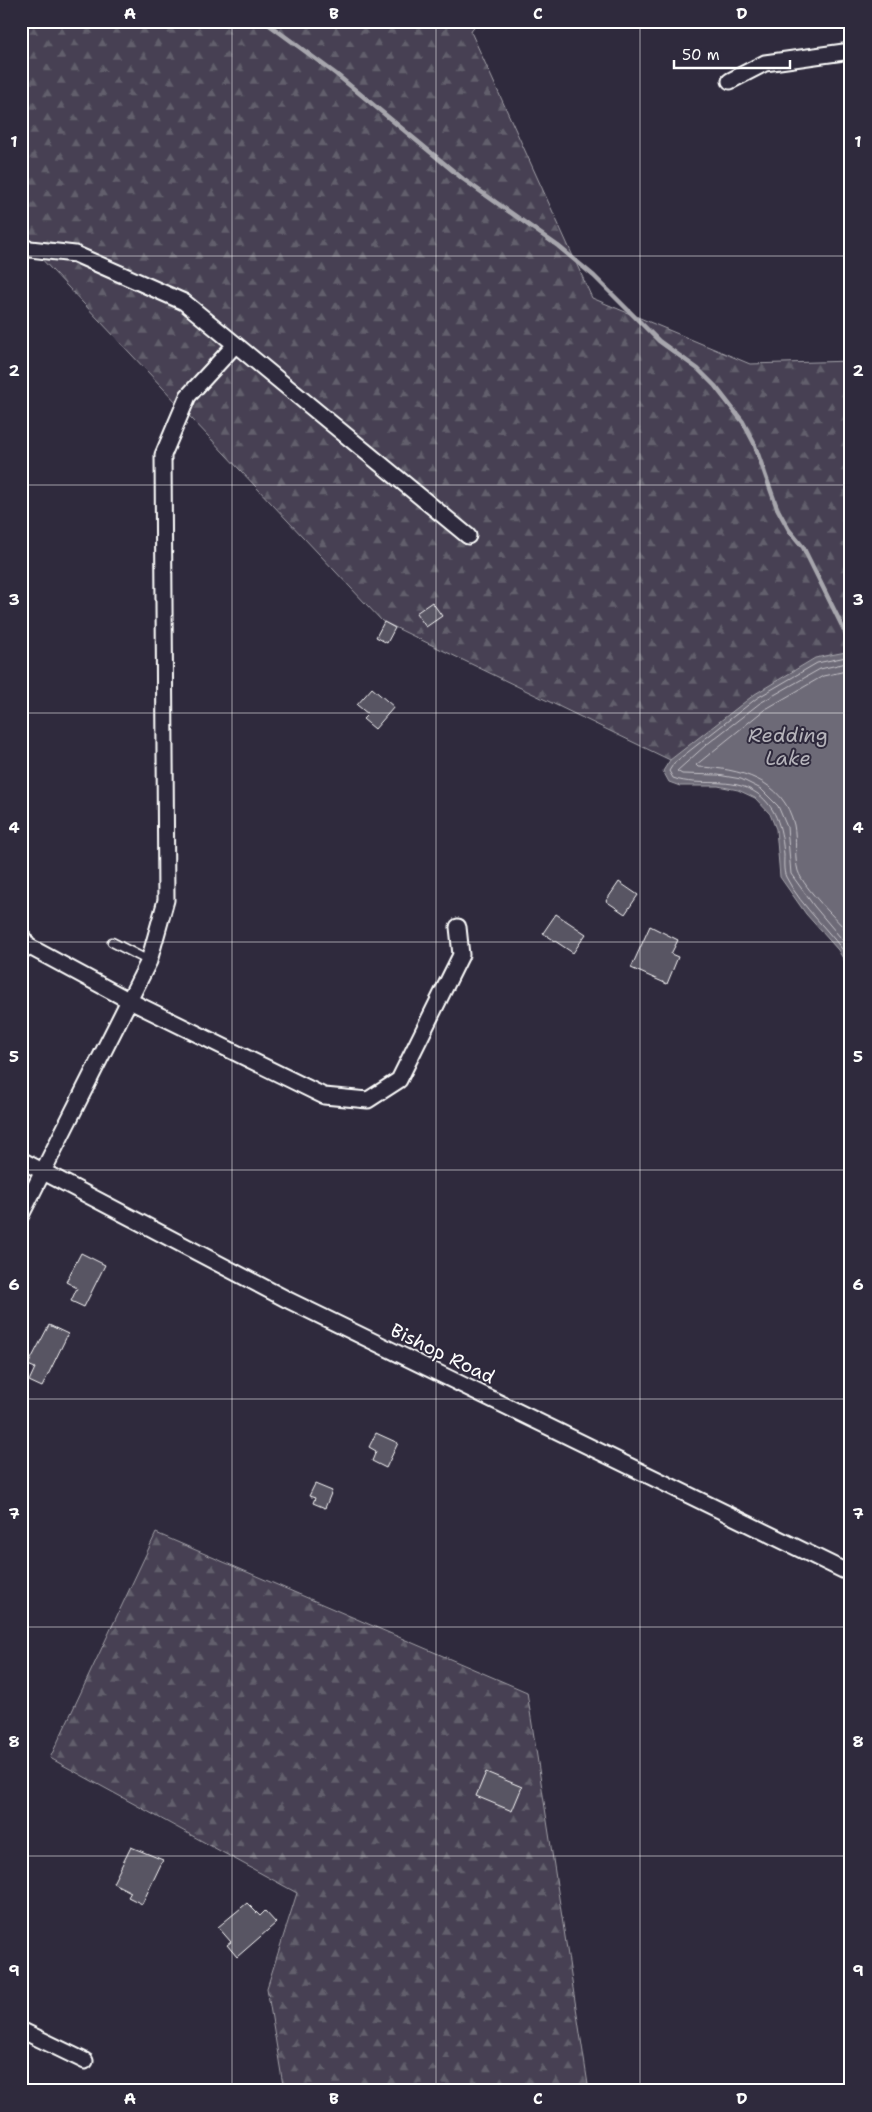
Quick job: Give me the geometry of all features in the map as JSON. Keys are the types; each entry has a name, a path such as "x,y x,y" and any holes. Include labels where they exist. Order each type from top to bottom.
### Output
{"street":[{"path":"730,81 765,64 851,51"},
{"path":"21,248 76,254 184,302 468,536"},
{"path":"21,1215 149,960 166,900 162,455 188,396 235,345"},
{"path":"21,935 28,946 130,1001 324,1096 368,1100 398,1080 461,954 458,927"},
{"name":"Bishop Road","path":"21,1160 288,1300 851,1574"},
{"path":"21,2030 86,2061"}],"lane":[{"path":"112,942 149,960"}],"green space":[{"path":"21,21 477,21 471,32 592,298 750,364 851,361 851,672 697,773 382,621 21,237"},
{"path":"156,1533 527,1692 589,2091 284,2091 267,1988 297,1893 50,1758"}],"water":[{"name":"Redding Lake","path":"851,651 851,995 850,970 838,950 806,914 780,877 776,829 770,814 755,798 738,790 718,786 680,786 669,782 663,771 670,760 755,694 815,658"}],"building":[{"path":"432,602 442,616 426,627 416,613"},
{"path":"384,622 395,628 387,643 376,637"},
{"path":"372,688 394,707 375,729 363,719 368,714 357,705"},
{"path":"619,882 638,895 625,914 606,901"},
{"path":"556,914 586,934 573,953 543,933"},
{"path":"650,926 678,940 671,954 678,957 667,984 631,968"},
{"path":"81,1253 105,1265 84,1307 71,1301 77,1288 66,1282"},
{"path":"49,1325 68,1334 42,1387 29,1381 35,1368 28,1365"},
{"path":"376,1433 398,1443 386,1468 372,1461 376,1451 369,1447"},
{"path":"315,1484 332,1491 325,1508 313,1503 315,1498 309,1496"},
{"path":"486,1772 522,1787 512,1811 476,1796"},
{"path":"131,1847 163,1860 142,1904 128,1897 131,1892 113,1883"},
{"path":"247,1903 260,1916 265,1911 276,1923 237,1957 227,1945 231,1942 218,1927"}],"waterway":[{"path":"264,21 336,74 463,179 558,246 594,276 659,341 698,369 715,386 743,422 754,443 777,508 789,530 803,547 851,644"}]}
